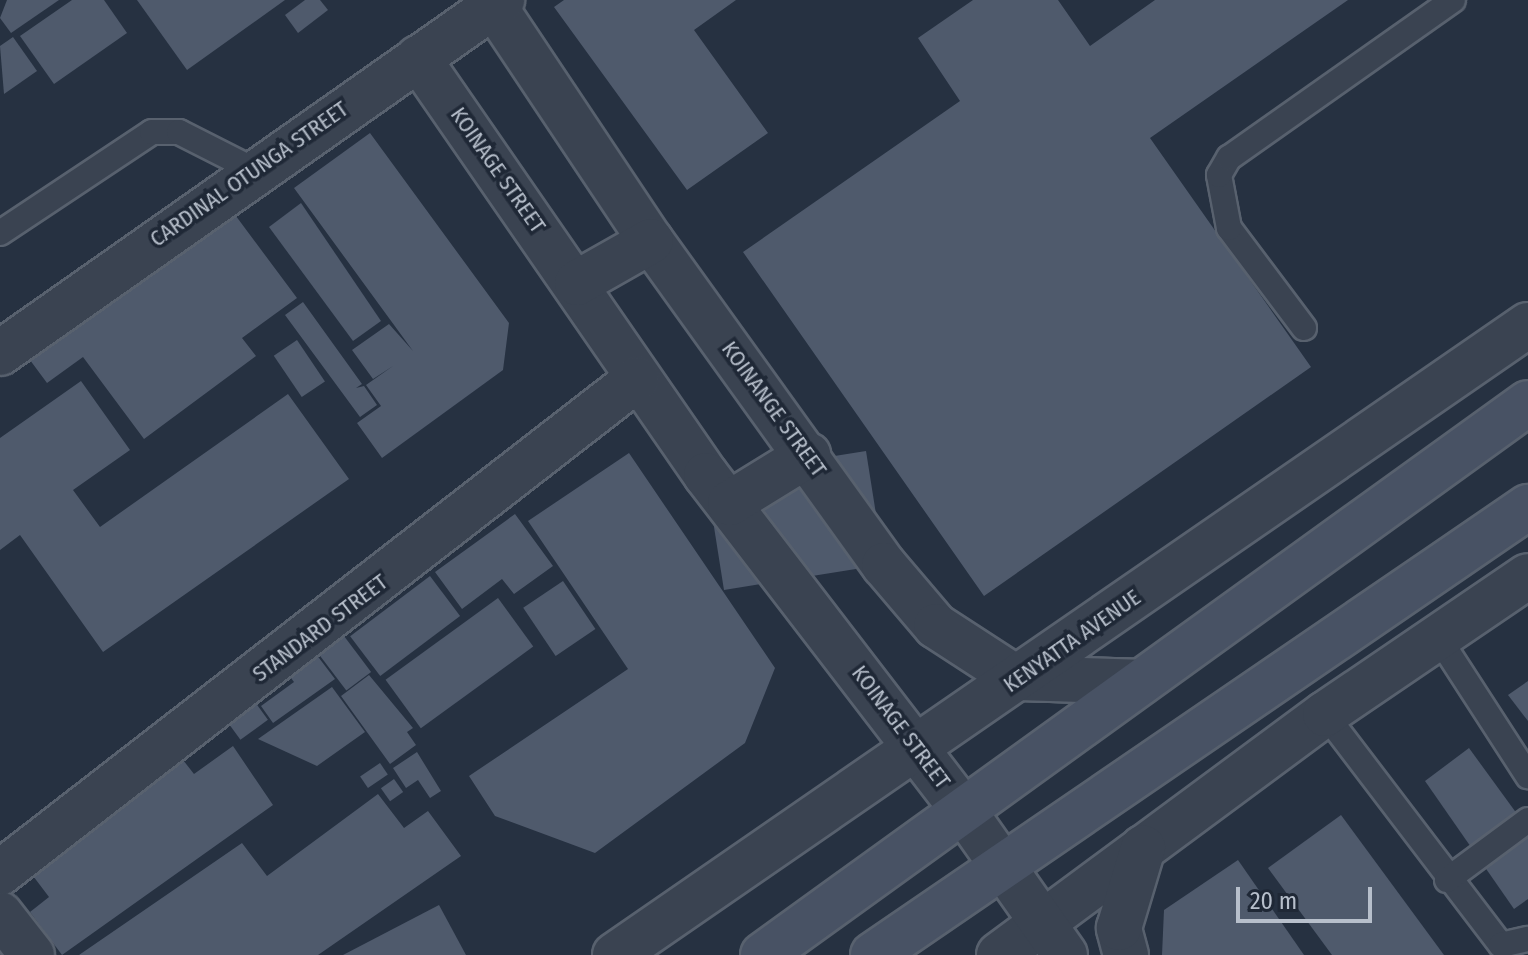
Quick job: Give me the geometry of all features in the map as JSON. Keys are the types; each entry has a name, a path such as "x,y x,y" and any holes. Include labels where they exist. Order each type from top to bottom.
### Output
{"main road":[{"path":"763,955 966,814 1140,682 1528,403"},
{"path":"873,955 1528,507"}],"street":[{"name":"CARDINAL OTUNGA STREET","path":"0,353 164,240 254,170 498,3"},
{"name":"KOINANGE STREET","path":"498,3 651,241 936,626 1016,678"},
{"name":"KOINAGE STREET","path":"418,58 577,283 637,379 966,814 1053,939"},
{"path":"577,283 651,241"},
{"name":"KENYATTA AVENUE","path":"615,955 919,751 1016,678 1528,325"},
{"name":"STANDARD STREET","path":"0,873 637,379"},
{"path":"730,503 808,455"},
{"path":"999,955 1053,939 1143,848 1325,714 1528,576"},
{"path":"1016,678 1140,682"},
{"path":"1126,955 1119,928 1143,848"},
{"path":"0,914 32,955"}],"lane":[{"path":"1304,328 1229,228 1219,175 1229,158 1453,0"},
{"path":"0,233 152,132 179,132 254,170"},
{"path":"1438,637 1528,776"},
{"path":"1325,714 1447,880 1501,945 1528,939"},
{"path":"1447,880 1528,820"}],"building":[{"path":"7,0 59,0 11,33 0,18"},
{"path":"72,0 104,0 127,33 54,84 20,36"},
{"path":"137,0 285,0 187,70"},
{"path":"305,0 320,0 328,10 298,33 285,15"},
{"path":"564,0 736,0 694,30 768,133 687,190 554,7"},
{"path":"973,0 1058,0 1090,46 1155,0 1348,0 1150,138 1311,367 984,596 743,252 960,101 918,38"},
{"path":"13,37 37,71 4,94 0,46"},
{"path":"370,133 509,323 503,370 382,458 357,423 381,406 366,385 393,366 373,379 352,350 389,324 413,351 294,188"},
{"path":"301,203 381,321 353,341 269,227"},
{"path":"230,208 297,298 242,338 256,356 144,439 83,357 47,383 27,356"},
{"path":"303,302 362,384 356,388 364,386 377,405 360,417 285,315"},
{"path":"297,340 325,381 302,397 274,356"},
{"path":"81,381 130,450 73,490 100,527 288,394 349,479 103,652 20,535 0,550 0,438"},
{"path":"866,451 884,565 724,590 706,476"},
{"path":"629,453 775,668 745,743 595,853 495,816 469,776 628,669 528,521"},
{"path":"515,514 553,566 514,594 502,579 462,609 435,572"},
{"path":"430,576 460,616 380,676 350,636"},
{"path":"563,581 595,629 556,656 523,608"},
{"path":"498,598 533,647 421,728 386,680"},
{"path":"344,636 371,672 346,691 319,655"},
{"path":"316,654 335,679 273,723 261,706 294,682 288,674"},
{"path":"369,675 413,728 407,732 416,745 390,764 341,696"},
{"path":"1528,681 1528,721 1508,695"},
{"path":"332,687 365,732 317,766 258,739"},
{"path":"255,702 268,720 240,740 227,722"},
{"path":"233,746 273,805 62,955 30,912 49,897 24,864 176,751 194,774"},
{"path":"1469,748 1528,829 1528,899 1514,909 1425,781"},
{"path":"417,752 441,791 430,798 418,780 406,788 393,768"},
{"path":"380,763 388,775 368,788 360,776"},
{"path":"394,779 403,792 390,801 381,788"},
{"path":"378,794 404,828 428,811 461,856 318,955 79,955 242,843 267,876"},
{"path":"1341,815 1444,955 1332,955 1268,868"},
{"path":"1238,860 1304,955 1162,955 1164,910"},
{"path":"439,905 466,955 343,955"}]}
